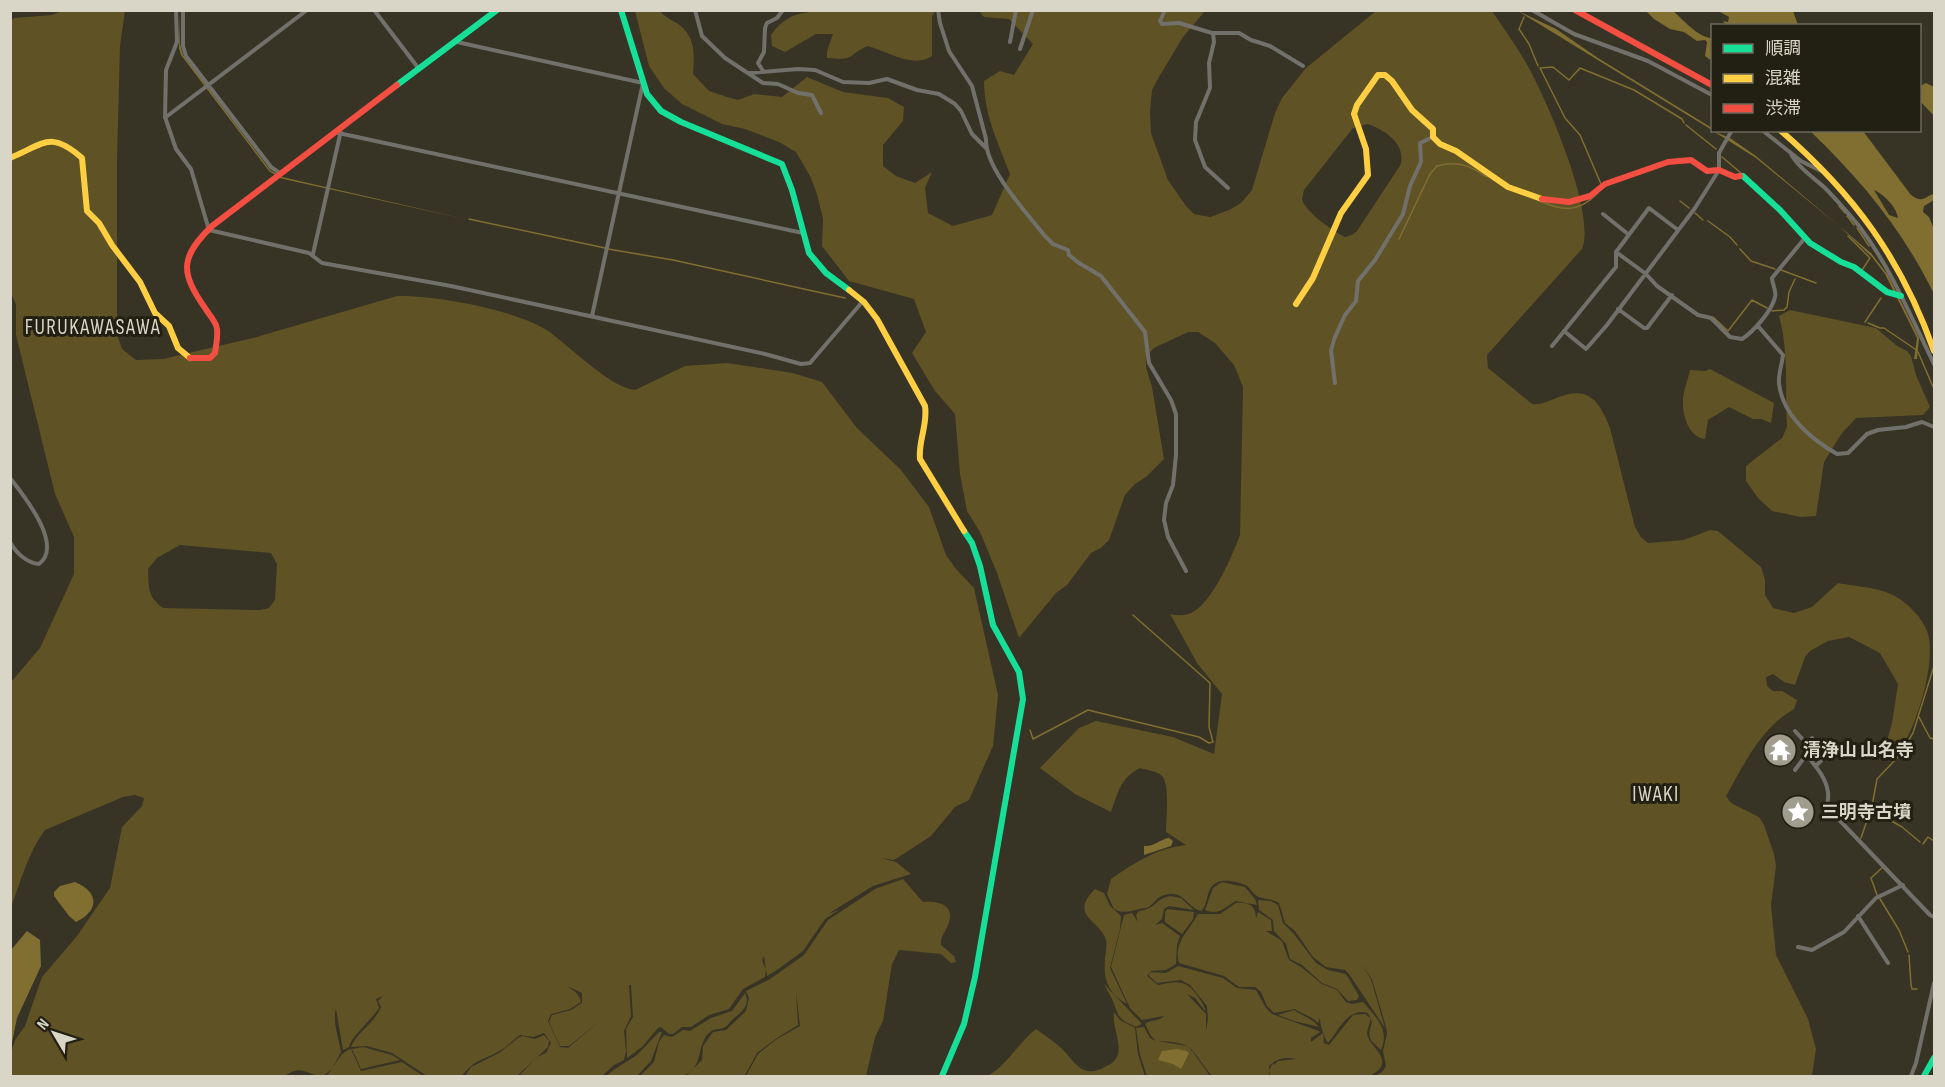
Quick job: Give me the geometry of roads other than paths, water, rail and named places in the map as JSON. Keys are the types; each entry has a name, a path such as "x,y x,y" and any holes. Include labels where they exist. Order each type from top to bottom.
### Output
{"street":[{"path":"176,10 177,42 166,70 165,117 176,149 191,169 209,230"},
{"path":"183,10 183,46 186,56 271,167 281,174"},
{"path":"165,117 306,10"},
{"path":"374,10 419,69"},
{"path":"10,158 50,140 69,145 82,158 84,202 87,211 99,223 112,245 140,282 155,314 169,326 183,354 190,358 210,358 215,353 217,341 215,323 192,288 186,264 191,249 209,230 497,10"},
{"path":"621,10 643,83 653,103 671,117 782,164 792,190 809,253 816,263 863,301 877,320 925,406 928,415 927,427 918,450 920,459 972,543 980,566 993,625 1014,661 1022,682 1023,699 975,977 964,1024 942,1077"},
{"path":"695,10 699,30 705,41 763,83 778,84 798,93 812,94 822,113"},
{"path":"764,71 759,63 764,52 765,28 783,10"},
{"path":"938,10 949,51 972,86 986,139 986,148"},
{"path":"1011,42 1016,10"},
{"path":"1020,49 1033,10"},
{"path":"1165,10 1160,21 1162,24 1179,23 1213,33 1239,33 1251,40 1270,46 1302,66"},
{"path":"1532,10 1574,34 1648,61 1711,94"},
{"path":"1575,10 1711,84"},
{"path":"1213,33 1214,42 1209,63 1210,88 1196,122 1195,140 1205,167 1228,188"},
{"path":"456,42 643,83"},
{"path":"749,73 814,70 843,82 856,84 888,76 917,90 946,97 961,111 972,134 986,148 998,174 1045,236 1053,244 1068,250 1069,255 1079,263 1101,276 1145,332 1149,363 1172,400 1176,414 1173,485 1166,503 1164,520 1168,537 1186,570"},
{"path":"1296,304 1313,278 1341,213 1368,175 1366,149 1354,114 1357,105 1378,75 1385,75 1392,81 1412,110 1433,129 1433,137 1440,144 1456,151 1490,177 1508,187 1549,201 1569,202 1590,196 1605,184 1668,162 1691,160 1707,171 1719,170 1735,177 1743,176 1780,210 1804,239 1831,257 1854,267 1887,292 1901,296"},
{"path":"592,316 643,83"},
{"path":"338,131 803,233"},
{"path":"313,254 340,135 338,131"},
{"path":"1564,331 1586,349 1646,274 1719,170 1719,153 1731,132"},
{"path":"1765,132 1802,161 1828,175"},
{"path":"1782,132 1828,175 1866,219 1890,253 1913,296 1935,351"},
{"path":"1335,383 1331,350 1335,337 1345,315 1356,301 1358,281 1375,260 1403,214 1410,186 1421,162 1420,143 1433,137"},
{"path":"1790,152 1793,158 1840,204 1860,228 1886,267 1935,364"},
{"path":"1552,346 1616,267 1616,252 1649,208 1678,230"},
{"path":"1603,214 1628,234"},
{"path":"209,230 313,254 322,263 451,286 801,364 810,363 863,301"},
{"path":"1616,252 1698,315 1711,318 1731,337 1742,339 1758,326 1775,298 1772,278 1804,239"},
{"path":"1618,309 1644,328 1672,295"},
{"path":"1758,326 1783,355 1779,384 1791,415 1810,434 1837,454 1848,453 1867,434 1878,430 1906,427 1922,422 1935,427"},
{"path":"10,478 34,510 45,533 46,558 39,564 33,564 14,550 10,542"},
{"path":"1795,731 1806,746 1806,755 1795,770"},
{"path":"1806,746 1812,738"},
{"path":"1816,766 1830,751"},
{"path":"1806,755 1822,773 1829,794 1825,806 1930,915 1935,917"},
{"path":"1799,949 1812,950 1839,936 1876,898 1903,885"},
{"path":"1857,916 1888,963"},
{"path":"1911,1077 1935,983"},
{"path":"1924,1077 1935,1058"}],"waterway":[{"path":"1524,17 1519,29 1529,44 1538,66"},
{"path":"1601,184 1580,135 1565,118 1540,68 1553,67 1569,80 1580,68 1634,90 1682,119 1684,123"},
{"path":"1686,125 1716,149"},
{"path":"1722,157 1741,173"},
{"path":"1399,239 1430,174 1437,166 1464,165 1487,177"},
{"path":"1537,200 1561,208 1576,208 1598,193"},
{"path":"1530,197 1535,199"},
{"path":"1680,201 1689,208"},
{"path":"1839,206 1845,213"},
{"path":"1695,213 1703,220"},
{"path":"1847,216 1854,225"},
{"path":"469,219 605,248"},
{"path":"1708,221 1737,245"},
{"path":"1857,228 1869,246"},
{"path":"1848,236 1870,258 1862,270"},
{"path":"608,249 673,260 845,298"},
{"path":"1740,249 1751,261 1775,269"},
{"path":"1781,270 1816,283"},
{"path":"1772,311 1784,310 1787,307 1789,292 1795,279"},
{"path":"1865,322 1881,298"},
{"path":"1713,317 1728,331 1752,300 1767,308"},
{"path":"1868,323 1884,328 1915,349"},
{"path":"1918,352 1934,389"},
{"path":"1030,730 1033,739 1088,710 1199,737 1209,743 1213,742 1209,727 1210,683 1133,615"},
{"path":"1861,838 1872,806 1877,779 1898,757 1913,733 1934,666"},
{"path":"1919,717 1930,738 1934,739"},
{"path":"1872,810 1902,827 1920,842"},
{"path":"1923,844 1928,837 1934,841"},
{"path":"1877,895 1871,878 1883,867"},
{"path":"1880,899 1899,930 1908,952"},
{"path":"1909,955 1911,985 1912,989 1917,989"}],"place":[{"name":"清浄山 山名寺","path":"1780,750"},
{"name":"三明寺古墳","path":"1798,812"}],"district":[{"name":"FURUKAWASAWA","path":"93,327"},
{"name":"IWAKI","path":"1656,794"}]}
